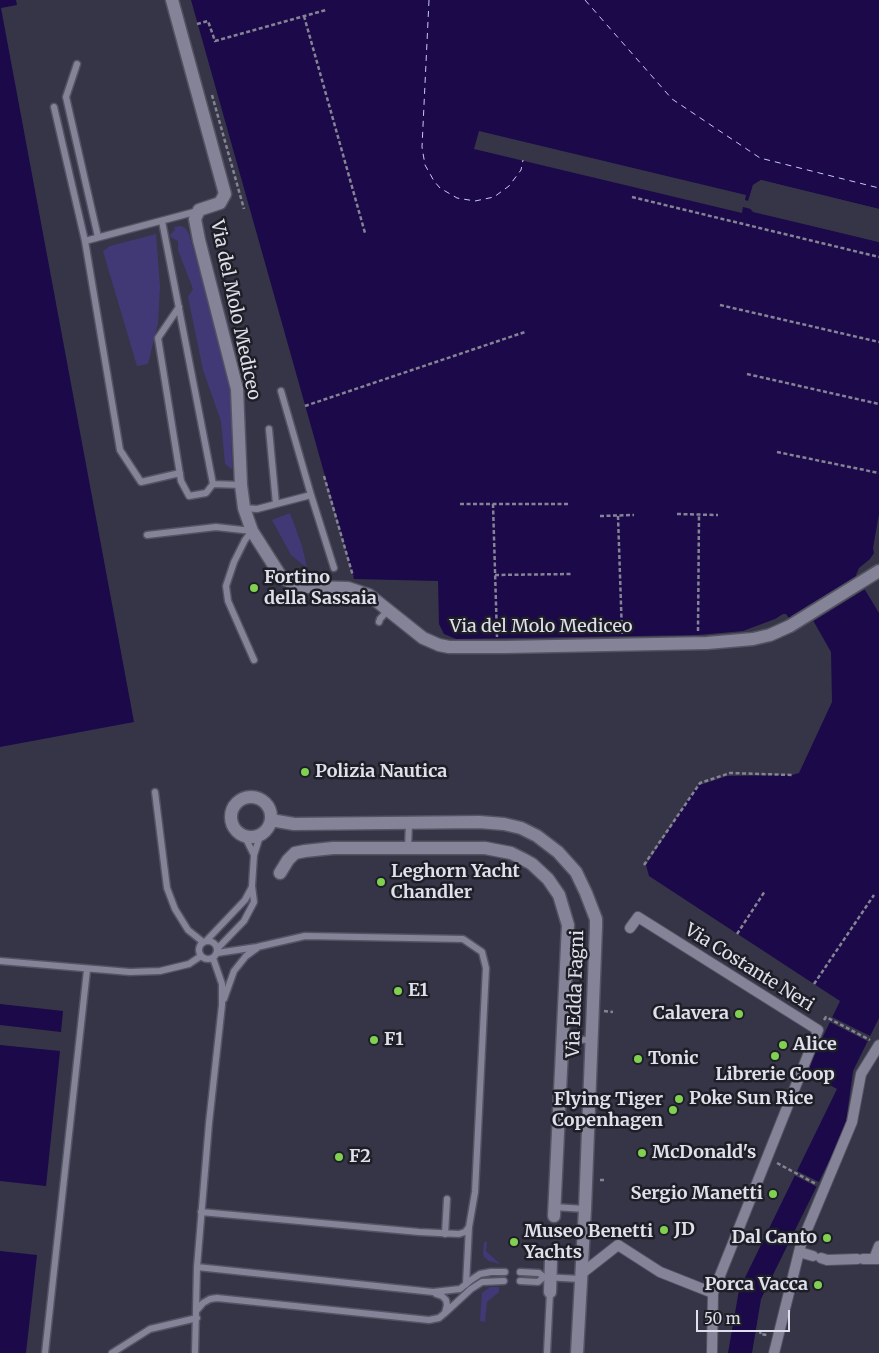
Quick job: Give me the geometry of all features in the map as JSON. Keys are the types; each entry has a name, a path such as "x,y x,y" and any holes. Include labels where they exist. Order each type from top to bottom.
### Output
{"street":[{"name":"Via del Molo Mediceo","path":"172,0 225,194 220,203 199,210 196,219 199,240 237,389 241,485 244,508 252,531 272,565 286,580 293,584 309,587 348,588 369,595 423,638 439,645 449,646 738,642 770,636 796,623 879,572"},
{"path":"252,797 261,799 268,806 271,820 267,829 260,836 245,837 236,832 230,819 234,805 242,799 252,797"},
{"name":"Via Edda Fagni","path":"271,820 294,824 480,822 504,824 521,828 537,836 558,852 568,862 582,884 596,919 585,1209 577,1353"},
{"name":"Via Edda Fagni","path":"280,873 288,860 296,854 305,851 333,848 485,848 511,853 528,861 548,878 559,895 568,925 554,1212"},
{"name":"Via Costante Neri","path":"630,928 638,917 818,1030 713,1293"},
{"path":"774,1353 799,1252 852,1122 861,1074 876,1043"},
{"path":"581,1277 618,1245 660,1272 713,1293 712,1353"},
{"path":"799,1252 827,1260 868,1259 879,1246"},
{"path":"550,1292 547,1277 551,1260"}],"lane":[{"path":"77,64 66,97 98,237"},
{"path":"54,107 85,241 120,450 142,482 180,473"},
{"path":"85,241 199,210"},
{"path":"162,221 179,307 213,484 206,493 189,496 181,481 158,338 179,307"},
{"path":"281,391 334,568"},
{"path":"269,429 276,504"},
{"path":"213,484 241,485"},
{"path":"244,508 257,509 311,495"},
{"path":"148,535 216,527 252,531"},
{"path":"252,531 245,540 234,562 226,586 228,601 254,660"},
{"path":"380,622 380,619 388,610"},
{"path":"155,792 167,888 188,930 204,941 212,942 222,984 222,1005 201,1212 197,1267 195,1353"},
{"path":"408,823 408,848"},
{"path":"201,956 207,959 216,953 244,921 254,902 252,886 254,855 260,836"},
{"path":"245,837 254,855"},
{"path":"201,956 199,947 245,900 252,886"},
{"path":"216,953 257,947 306,936 463,939 482,952 486,968 475,1192 470,1227 466,1284"},
{"path":"222,1005 234,971 246,956 257,947"},
{"path":"0,961 87,970 130,972 160,971 189,964 201,956"},
{"path":"45,1353 87,970"},
{"path":"562,1039 591,1040"},
{"path":"444,1234 447,1199"},
{"path":"554,1212 585,1209"},
{"path":"201,1212 444,1234 465,1232 470,1227"},
{"path":"197,1267 433,1292 460,1289 480,1274 505,1272"},
{"path":"520,1272 539,1273 547,1277 581,1277"},
{"path":"520,1281 538,1282 547,1277"},
{"path":"197,1310 203,1302 217,1298 410,1319 439,1318 482,1282 504,1281"},
{"path":"433,1292 446,1300 445,1314"},
{"path":"547,1353 550,1292"},
{"path":"112,1353 134,1337 150,1329 197,1318"}],"path":[{"path":"197,24 208,21 215,41 326,10"},
{"path":"304,16 365,234"},
{"path":"211,90 244,209"},
{"path":"632,197 879,257"},
{"path":"720,305 879,342"},
{"path":"305,406 526,332"},
{"path":"747,374 879,404"},
{"path":"776,452 879,473"},
{"path":"324,476 353,576"},
{"path":"460,504 570,504"},
{"path":"493,504 497,638"},
{"path":"677,514 718,515"},
{"path":"600,516 634,515"},
{"path":"698,635 699,515"},
{"path":"618,516 622,637"},
{"path":"495,575 572,574"},
{"path":"644,865 700,783 730,774 792,775"},
{"path":"737,934 765,891"},
{"path":"814,984 874,895"},
{"name":"Via Costante Neri","path":"824,1021 826,1017 876,1043"},
{"path":"778,1164 820,1186"},
{"path":"600,1180 605,1180"},
{"path":"760,1330 760,1334 770,1336"}],"shaded area":[{"path":"0,0 16,0 17,5 1,8 134,722 0,747"},
{"path":"191,0 879,0 879,209 761,180 753,185 748,206 753,212 879,242 879,514 873,548 874,553 859,568 856,575 879,613 879,1018 853,1071 845,1129 761,1299 752,1353 728,1353 739,1290 837,1089 808,1073 807,1070 840,1001 649,876 646,865 697,786 727,776 792,775 799,773 832,702 831,652 806,608 789,618 786,614 783,614 743,631 698,635 456,639 444,634 439,624 438,581 354,579"},
{"path":"181,226 189,234 231,395 232,469 225,464 221,421 203,370 188,297 193,289 178,250 178,241 170,235 175,230 174,227"},
{"path":"156,234 160,286 158,323 148,364 137,366 103,251 110,246"},
{"path":"290,513 302,546 307,568 291,555 272,520"},
{"path":"0,1004 63,1011 61,1032 0,1025"},
{"path":"0,1045 60,1051 46,1186 0,1181"},
{"path":"484,1242 487,1242 486,1251 500,1264 489,1261 484,1257"},
{"path":"0,1251 37,1255 26,1353 0,1353"},
{"path":"490,1287 499,1287 499,1292 487,1302 485,1322 480,1321 482,1293"}],"pier":[{"path":"479,131 746,195 745,200 748,201 753,185 761,180 879,209 879,211 762,183 755,187 750,205 754,209 879,239 879,242 743,207 742,213 474,149"},
{"path":"858,575 867,588 812,622 805,611 793,619 791,616"},
{"path":"830,1016 872,1037 869,1042 828,1021"},
{"path":"795,1170 821,1183 819,1188 792,1174"}],"ferry route":[{"path":"429,0 422,147 425,165 434,181 440,188 457,198 475,201 494,197 509,186 521,170 523,160"},
{"path":"585,0 672,99 760,158 879,188"}],"place":[{"name":"Fortino della Sassaia","path":"254,588"},
{"name":"Polizia Nautica","path":"305,772"},
{"name":"Leghorn Yacht Chandler","path":"381,882"},
{"name":"E1","path":"398,991"},
{"name":"Calavera","path":"739,1014"},
{"name":"F1","path":"374,1040"},
{"name":"Alice","path":"783,1045"},
{"name":"Librerie Coop","path":"775,1056"},
{"name":"Tonic","path":"638,1059"},
{"name":"Poke Sun Rice","path":"679,1099"},
{"name":"Flying Tiger Copenhagen","path":"673,1110"},
{"name":"McDonald's","path":"642,1153"},
{"name":"F2","path":"339,1157"},
{"name":"Sergio Manetti","path":"773,1194"},
{"name":"JD","path":"664,1230"},
{"name":"Dal Canto","path":"827,1238"},
{"name":"Museo Benetti Yachts","path":"514,1242"},
{"name":"Porca Vacca","path":"818,1285"}]}
